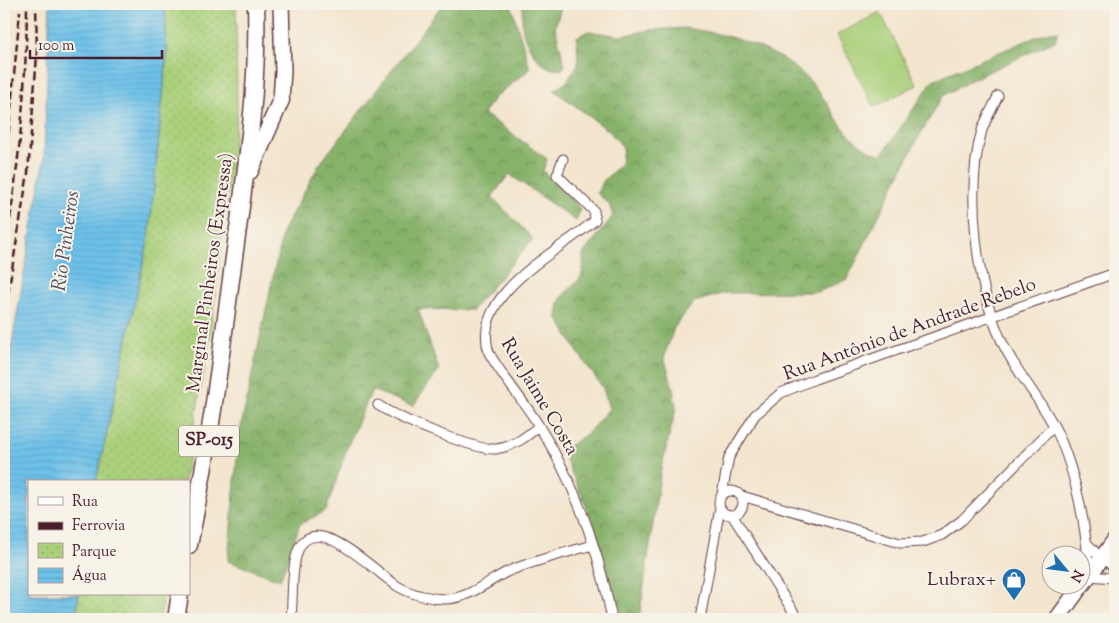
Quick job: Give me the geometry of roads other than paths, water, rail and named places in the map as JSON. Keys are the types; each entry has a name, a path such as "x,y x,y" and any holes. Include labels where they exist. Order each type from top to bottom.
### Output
{"highway":[{"name":"Marginal Pinheiros (Expressa)","path":"190,540 204,477 244,184 258,52 256,4"},
{"path":"244,184 281,100"},
{"path":"176,619 180,596"}],"main road":[{"path":"281,4 283,71 281,100"},
{"path":"1092,571 1115,540"},
{"path":"1057,619 1074,596"}],"street":[{"path":"998,96 982,132 978,153 975,205 981,272 992,317 1004,347 1054,426 1069,462 1086,546"},
{"name":"Rua Jaime Costa","path":"563,159 557,175 594,211 595,220 516,282 492,313 486,341 493,359 539,426 570,483 593,545 612,619"},
{"name":"Rua Antônio de Andrade Rebelo","path":"728,512 719,500 722,494 729,457 755,415 781,393 815,379 1115,273"},
{"path":"378,404 403,418 487,449 509,446 527,436 539,426"},
{"path":"726,473 733,490 742,500 760,502 900,543 922,542 942,535 962,520 1054,426"},
{"path":"722,494 733,490"},
{"path":"700,619 718,521 742,500"},
{"path":"728,512 743,530 798,619"},
{"path":"291,619 296,557 303,542 310,537 318,535 329,537 408,592 446,599 457,598 476,590 509,572 593,545"},
{"path":"1086,542 1115,568"},
{"path":"1092,581 1115,578"}],"water":[{"name":"Rio Pinheiros","path":"50,4 165,4 167,54 149,237 96,480 28,480 28,596 79,596 75,619 4,619 4,390 44,158"}],"railway":[{"path":"4,255 21,130 27,4"},
{"path":"4,317 28,173 37,55 36,4"},
{"path":"4,182 20,11"}],"place":[{"name":"Lubrax+","path":"1014,601"}]}
